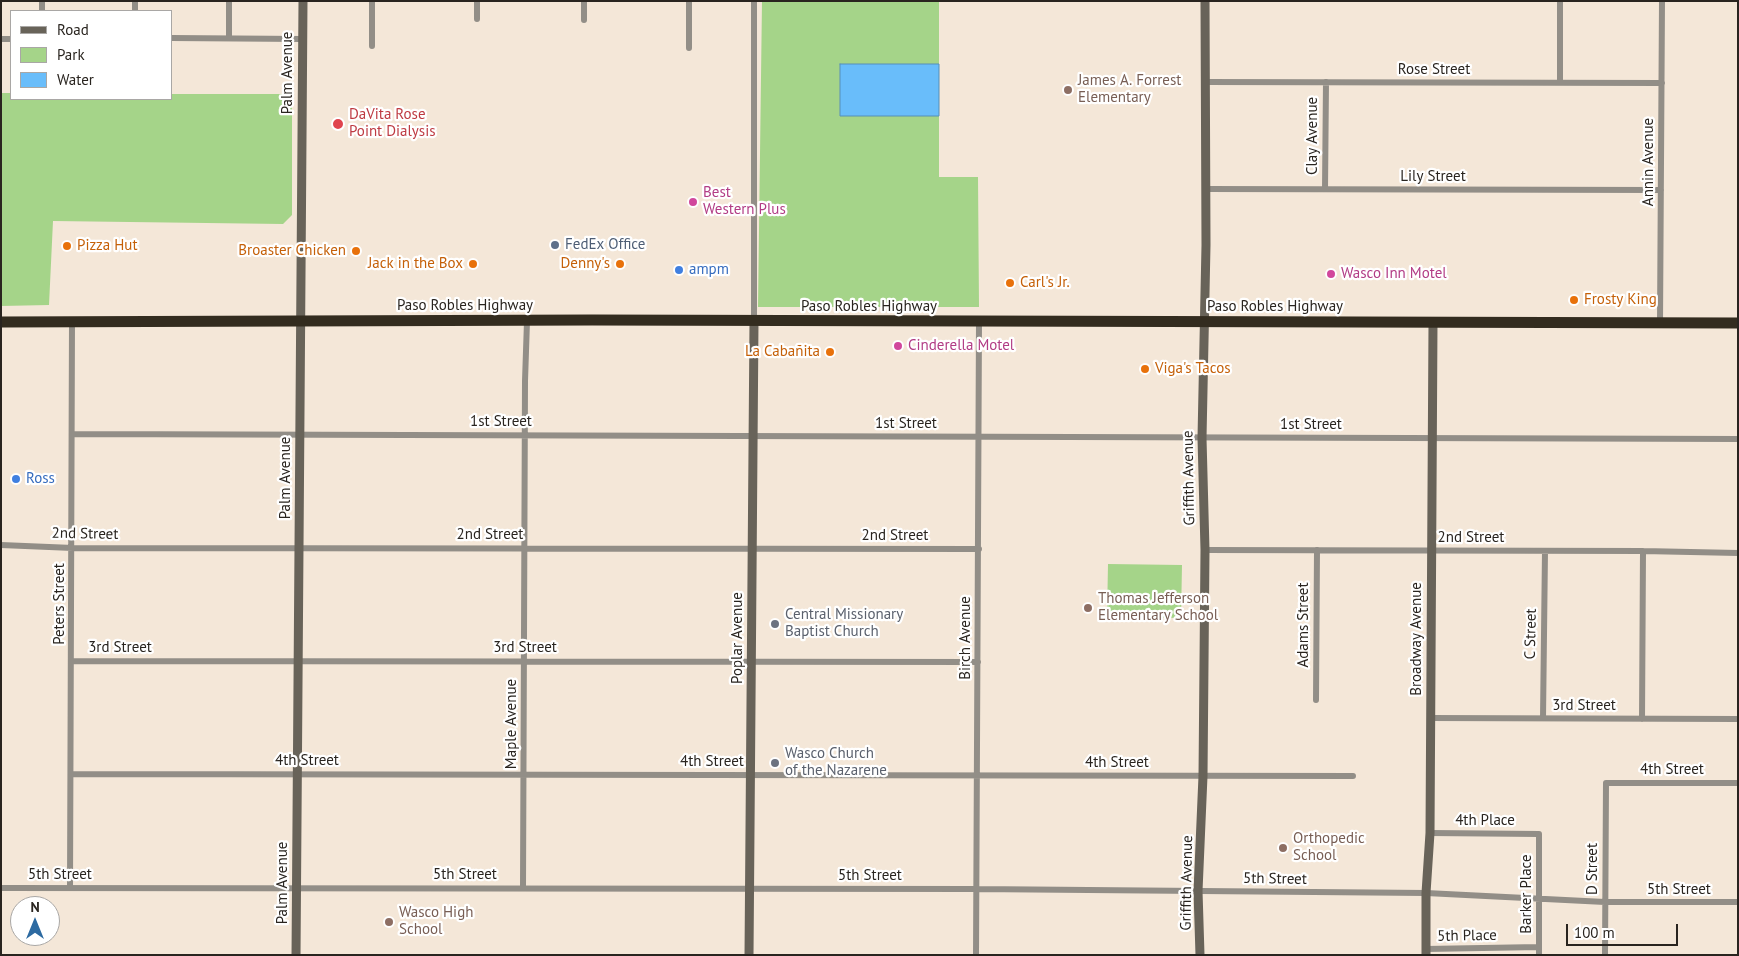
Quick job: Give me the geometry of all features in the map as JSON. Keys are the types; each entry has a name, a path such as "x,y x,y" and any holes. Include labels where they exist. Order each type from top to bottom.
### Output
{"highway":[{"name":"Paso Robles Highway","path":"1,322 301,320 1738,324"}],"main road":[{"name":"Palm Avenue","path":"296,955 302,1"},
{"name":"Griffith Avenue","path":"1200,955 1198,891 1204,776 1205,550 1202,438 1206,190 1205,1"},
{"name":"Poplar Avenue","path":"749,955 754,322"},
{"name":"Broadway Avenue","path":"1426,952 1426,893 1430,833 1433,323"}],"street":[{"path":"229,1 229,38"},
{"path":"372,1 372,46"},
{"path":"477,1 477,19"},
{"path":"584,1 584,20"},
{"path":"689,1 689,48"},
{"path":"754,1 754,322"},
{"path":"1560,1 1560,82"},
{"name":"Annin Avenue","path":"1660,323 1662,1"},
{"path":"172,38 302,39"},
{"name":"Rose Street","path":"1206,82 1662,83"},
{"name":"Clay Avenue","path":"1325,190 1326,82"},
{"name":"Lily Street","path":"1206,190 1661,190"},
{"name":"Maple Avenue","path":"523,887 526,547 525,381 527,321"},
{"name":"Peters Street","path":"70,888 72,322"},
{"name":"Birch Avenue","path":"976,955 979,322"},
{"name":"1st Street","path":"73,434 1738,439"},
{"name":"2nd Street","path":"1,545 72,548 526,547 979,549"},
{"name":"2nd Street","path":"1205,550 1544,550 1738,554"},
{"name":"Adams Street","path":"1316,700 1317,550"},
{"name":"C Street","path":"1543,718 1544,550"},
{"path":"1642,719 1644,551"},
{"name":"3rd Street","path":"72,661 978,662"},
{"name":"3rd Street","path":"1430,718 1738,719"},
{"name":"4th Street","path":"71,774 1353,776"},
{"name":"4th Street","path":"1606,783 1738,783"},
{"name":"D Street","path":"1605,955 1606,783"},
{"name":"4th Place","path":"1430,833 1540,834"},
{"name":"Barker Place","path":"1539,955 1540,834"},
{"name":"5th Street","path":"1,888 297,886 976,889 1426,893 1606,902 1738,902"},
{"name":"5th Place","path":"1426,952 1539,947"}],"green space":[{"path":"762,1 939,1 939,64 840,64 840,115 939,116 939,177 978,177 979,307 758,307"},
{"path":"1,93 10,93 10,100 172,100 172,94 287,94 292,99 292,215 283,224 53,221 49,305 1,306"},
{"path":"1108,564 1182,565 1181,618 1107,617"}],"water":[{"path":"840,64 939,64 939,116 840,116"}],"place":[{"name":"James A. Forrest Elementary","path":"1068,90"},
{"name":"DaVita Rose Point Dialysis","path":"338,124"},
{"name":"Best Western Plus","path":"693,202"},
{"name":"FedEx Office","path":"555,245"},
{"name":"Pizza Hut","path":"67,246"},
{"name":"Broaster Chicken","path":"356,251"},
{"name":"Jack in the Box","path":"473,264"},
{"name":"Denny's","path":"620,264"},
{"name":"ampm","path":"679,270"},
{"name":"Wasco Inn Motel","path":"1331,274"},
{"name":"Carl's Jr.","path":"1010,283"},
{"name":"Frosty King","path":"1574,300"},
{"name":"Cinderella Motel","path":"898,346"},
{"name":"La Cabañita","path":"830,352"},
{"name":"Viga's Tacos","path":"1145,369"},
{"name":"Ross","path":"16,479"},
{"name":"Thomas Jefferson Elementary School","path":"1088,608"},
{"name":"Central Missionary Baptist Church","path":"775,624"},
{"name":"Wasco Church of the Nazarene","path":"775,763"},
{"name":"Orthopedic School","path":"1283,848"},
{"name":"Wasco High School","path":"389,922"}]}
